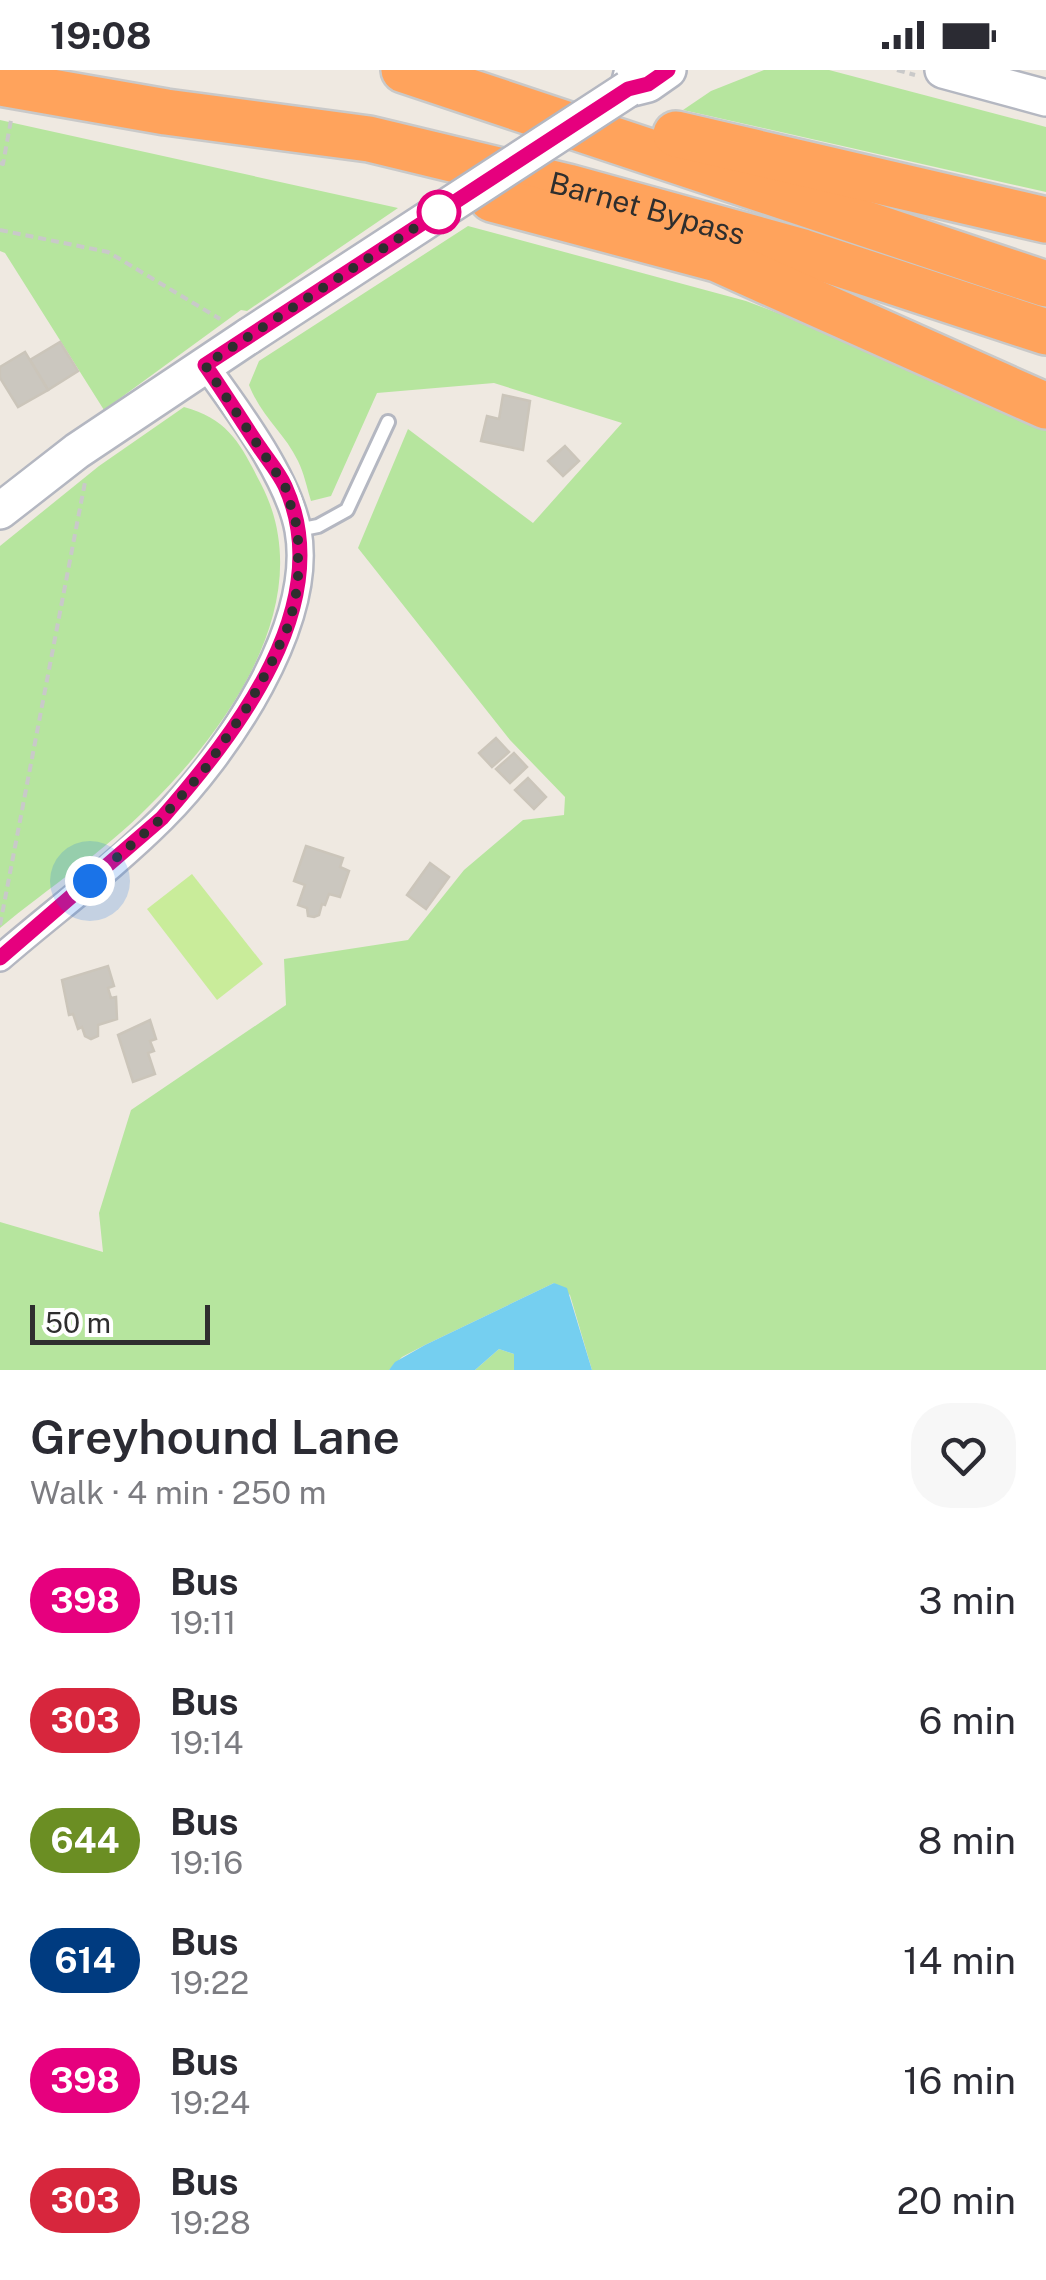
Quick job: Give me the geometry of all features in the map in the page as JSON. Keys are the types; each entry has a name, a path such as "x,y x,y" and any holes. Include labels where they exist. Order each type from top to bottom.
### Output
{"highway":[{"path":"405,70 1046,220"},
{"name":"Barnet Bypass","path":"405,70 1046,284"},
{"name":"Barnet Bypass","path":"5,103 166,112 369,139 568,186 803,252 1046,332"},
{"path":"166,112 717,260 1046,406"}],"street":[{"path":"3,502 630,80 648,84 668,70"},
{"path":"961,73 1039,90"},
{"path":"0,958 162,818 205,769 246,709 290,622 298,584 298,530 285,486 205,365"}],"lane":[{"path":"298,530 318,526 347,510 388,422"}],"path":[{"path":"0,163 3,164 5,103"},
{"path":"0,230 108,252 249,336"},
{"path":"0,926 88,467 77,451"}],"green space":[{"path":"764,70 829,70 1046,127 1046,192 683,110 711,91"},
{"path":"0,120 398,208 247,311 241,310 104,410 5,253 0,251"},
{"path":"468,226 746,301 881,352 1046,424 1046,1370 592,1370 570,1295 554,1283 402,1357 389,1370 0,1370 0,1222 103,1252 99,1213 131,1110 286,1005 284,959 408,940 464,870 523,820 564,815 565,797 510,740 358,548 408,429 533,523 622,423 494,383 377,393 331,496 311,501 298,461 249,385 259,361"},
{"path":"184,407 212,419 232,435 261,484 277,528 280,572 273,616 235,701 178,775 114,839 0,928 0,546 99,466"},
{"path":"192,874 263,964 217,1000 147,909"},
{"path":"499,1349 514,1354 514,1370 475,1370"}],"water":[{"path":"554,1283 567,1288 592,1370 514,1370 514,1354 499,1349 475,1370 389,1370 395,1362 425,1345"}],"building":[{"path":"60,342 78,371 48,390 30,360"},
{"path":"25,352 48,390 18,407 0,378 0,367"},
{"path":"503,395 530,401 523,450 481,441 487,416 499,419"},
{"path":"565,446 579,461 563,476 548,461"},
{"path":"496,738 509,752 492,767 479,753"},
{"path":"514,753 527,767 510,783 496,769"},
{"path":"528,778 546,797 534,809 515,790"},
{"path":"306,846 343,858 340,867 349,871 340,897 329,894 319,915 314,917 298,905 305,885 294,881"},
{"path":"430,863 449,877 426,909 407,895"},
{"path":"108,966 114,986 108,988 111,998 116,997 117,1019 98,1025 98,1036 91,1039 82,1027 78,1029 73,1014 69,1015 62,980"},
{"path":"150,1020 156,1039 150,1041 154,1051 148,1053 155,1074 133,1082 118,1035"}],"bus line":[{"name":"398","path":"0,958 162,818 205,769 246,709 290,622 300,551 285,486 205,365 628,89 648,84 668,70"}],"route":[{"path":"90,881 162,818 205,769 246,709 290,622 300,551 285,486 205,365 439,212"}]}
